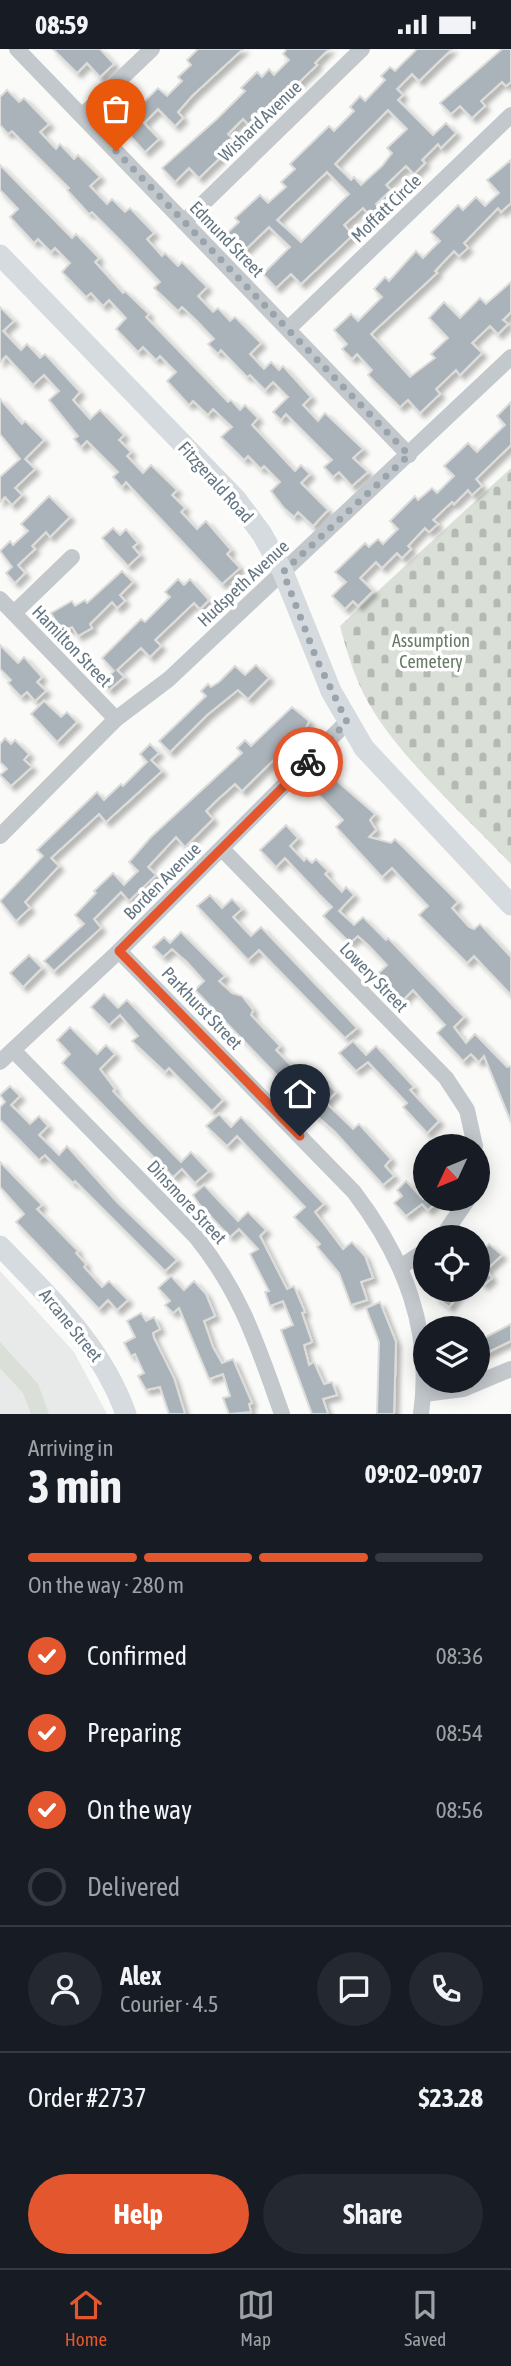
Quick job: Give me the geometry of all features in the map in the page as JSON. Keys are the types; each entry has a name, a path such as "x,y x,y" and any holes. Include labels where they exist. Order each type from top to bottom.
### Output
{"main road":[{"name":"Fitzgerald Road","path":"0,255 236,499 262,534 283,572 317,660 347,722 385,774 511,905"},
{"name":"Arcane Street","path":"0,1246 85,1336 100,1357 126,1414"}],"street":[{"name":"Edmund Street","path":"17,49 409,455"},
{"path":"82,116 152,49"},
{"name":"Wishard Avenue","path":"184,222 362,49"},
{"name":"Moffatt Circle","path":"288,329 511,115"},
{"name":"Hudspeth Avenue","path":"4,825 116,719 169,679 511,357"},
{"path":"14,613 72,557"},
{"name":"Hamilton Street","path":"0,599 116,719"},
{"name":"Borden Avenue","path":"0,1062 119,951 347,722"},
{"name":"Lowery Street","path":"222,849 446,1078 467,1110 472,1134"},
{"name":"Parkhurst Street","path":"119,951 354,1192 380,1227 402,1266 421,1330 424,1394 421,1414"},
{"name":"Dinsmore Street","path":"13,1050 196,1237 219,1265 246,1313 282,1414"},
{"path":"402,1266 413,1259"},
{"path":"424,1394 463,1389 511,1369"}],"shaded area":[{"path":"0,1271 74,1352 107,1414 0,1414"}],"green space":[{"name":"Assumption Cemetery","path":"511,468 511,864 434,786 381,723 359,684 340,626"},
{"path":"0,1342 38,1384 49,1414 31,1414 23,1393 0,1368"}],"building":[{"path":"53,49 100,49 114,64 100,77 87,63 77,73"},
{"path":"198,49 243,49 192,96 178,112 183,118 175,126 158,109 144,123 159,139 145,152 120,125 158,88 167,96 182,81 178,77 191,65 187,60"},
{"path":"287,49 329,49 315,63 317,65 252,128 243,119 228,134 232,138 218,151 223,155 199,178 189,168 175,182 162,168 245,91 241,88 257,72 262,77 269,69 274,75 289,60 283,54"},
{"path":"417,49 452,49 419,81 412,74 397,89 403,95 398,100 433,135 446,123 456,133 441,148 438,144 422,160 425,163 414,174 406,166 386,185 391,190 376,204 380,208 371,217 363,208 344,225 353,235 301,284 291,274 276,288 263,274 290,247 269,227 242,253 225,235 239,222 235,218 260,195 268,203 286,187 281,182 295,169 290,164 329,126 334,131 354,111 350,107 360,96 365,101 385,80 381,76 390,67 395,71","holes":["388,110 407,129 387,148 392,153 382,166 361,185 354,177 351,180 335,164","327,172 349,194 301,242 277,220"]},
{"path":"502,49 511,49 511,82 506,86 502,82 481,101 485,106 472,118 460,106 451,114 440,103"},
{"path":"7,90 19,102 24,98 49,124 40,132 56,149 60,144 74,159 78,155 100,177 90,186 107,204 112,199 125,212 130,208 154,233 147,239 162,256 165,253 178,266 182,262 207,287 198,296 213,312 218,308 230,321 235,317 261,343 250,354 264,369 271,362 279,370 283,366 311,397 303,405 318,421 325,413 363,449 353,458 368,472 352,486 339,472 333,477 324,467 332,460 286,414 281,420 273,412 288,397 273,382 265,390 250,375 247,377 221,350 218,354 208,344 214,339 182,307 178,311 154,288 160,282 121,241 92,212 89,214 67,190 69,188 12,131 8,134 0,125 0,97"},
{"path":"511,160 511,203 501,212 498,208 464,243 468,248 459,256 454,251 435,271 437,273 371,334 410,377 435,358 431,354 448,338 429,318 444,302 460,318 480,298 486,304 511,282 511,312 503,320 508,324 498,334 490,326 472,343 482,353 460,375 456,370 436,389 440,394 420,413 408,400 400,407 368,375 372,370 357,354 352,359 342,349 347,344 334,330 351,314 358,321 382,297 374,289 385,277 389,281 416,251 423,258 440,241 431,232 458,205 463,210 476,197 485,206 499,193 487,180"},
{"path":"0,165 72,238 76,234 99,258 95,262 123,293 125,291 149,314 146,317 228,402 231,400 240,410 245,405 258,418 252,425 295,471 301,465 310,474 301,483 328,510 313,526 298,512 294,517 284,508 271,491 280,482 264,466 261,469 248,456 244,460 221,437 232,427 213,409 208,415 193,401 189,405 167,381 176,372 160,356 156,360 143,347 138,352 116,329 126,318 109,300 103,306 91,293 86,297 62,272 70,263 55,248 51,252 38,239 34,243 10,217 18,209 0,190"},
{"path":"0,307 14,321 3,331 21,350 27,344 40,358 45,354 80,392 73,400 90,419 100,410 124,435 119,440 131,452 127,456 143,473 151,465 177,490 172,495 185,508 181,512 197,529 206,521 231,550 227,554 240,568 222,584 126,482 122,487 113,477 118,472 87,441 81,447 74,439 78,436 49,400 59,391 44,375 33,385 6,356 0,362"},
{"path":"0,399 22,424 25,421 44,440 25,459 35,469 15,488 22,495 12,505 5,497 0,502 0,477 20,459 0,434"},
{"path":"511,402 511,445 476,479 482,486 472,495 468,490 454,504 452,502 433,520 438,524 429,532 425,528 408,546 411,549 402,558 397,553 382,568 376,562 360,578 373,591 358,606 353,601 345,609 332,596 346,582 335,572 365,543 369,547 378,539 383,544 398,529 390,521 415,496 418,500 432,488 437,493 454,476 444,466 468,443 477,452 505,425 497,416"},
{"path":"49,496 70,517 50,537 46,532 32,546 35,549 18,565 25,573 15,583 6,573 12,567 0,551 10,541 13,545 28,531 21,524"},
{"path":"113,528 120,535 126,529 138,543 133,547 140,555 128,566 102,538"},
{"path":"122,571 133,582 120,595 125,601 117,608 112,602 90,624 92,628 78,636 72,627 62,632 51,613 72,601 75,606 85,600 87,603"},
{"path":"178,579 184,585 190,579 209,600 200,609 194,603 155,640 161,646 150,657 141,648 117,670 124,677 109,690 102,682 114,671 102,658 141,619 145,622 170,597 165,592"},
{"path":"0,645 18,663 24,657 42,677 37,682 46,691 35,701 27,692 21,697 8,683 11,680 0,669"},
{"path":"256,665 269,678 248,699 238,690 207,715 170,752 159,741 206,696 201,691 208,684 211,687 219,682 235,666 245,675"},
{"path":"44,701 61,717 67,712 77,722 57,742 31,714"},
{"path":"292,707 309,721 306,728 242,791 235,784 215,802 206,811 213,819 185,847 176,837 148,867 156,875 129,901 121,892 94,919 101,928 54,971 44,961 84,924 75,915 96,893 94,891 113,873 124,885 138,871 129,862 151,837 242,753 237,748 245,740 251,746"},
{"path":"5,738 11,744 15,740 29,754 24,760 32,767 11,786 0,775 7,769 0,762 0,744"},
{"path":"150,744 159,753 151,760 162,771 106,822 99,814 51,858 59,866 25,902 30,908 16,921 0,901 43,856 37,850 97,792 104,800 121,784 123,786 147,762 140,754"},
{"path":"330,775 375,814 370,820 376,830 369,837 391,843 395,839 458,902 452,908 469,927 474,929 480,924 511,957 511,995 474,956 467,963 419,915 428,906 392,868 382,877 336,827 343,820 316,792"},
{"path":"286,825 298,838 290,846 304,861 306,858 312,863 316,859 328,871 325,874 342,892 346,887 354,895 339,911 354,925 363,917 386,940 388,938 464,1017 454,1027 466,1043 475,1034 507,1067 511,1066 511,1122 484,1056 479,1062 471,1054 463,1061 437,1033 445,1025 413,990 403,1000 378,974 387,965 369,946 358,936 350,943 323,916 332,907 285,858 276,867 260,850"},
{"path":"210,895 222,908 232,899 242,909 233,917 251,936 261,927 357,1028 345,1038 259,950 248,960 197,906"},
{"path":"181,932 225,976 219,981 232,993 242,996 253,1010 251,1015 280,1046 276,1050 297,1072 303,1067 315,1078 318,1074 336,1092 326,1103 353,1129 359,1124 391,1159 385,1166 394,1176 383,1185 335,1132 310,1110 319,1101 301,1081 292,1091 195,990 204,981 187,962 172,949 163,957 153,947 164,937 170,943"},
{"path":"29,955 42,968 23,987 10,973"},
{"path":"104,994 118,1008 127,1000 223,1100 212,1111 169,1068 165,1072 132,1041 138,1036 120,1015 109,1025 91,1007"},
{"path":"70,1027 97,1054 106,1045 115,1054 100,1069 115,1089 113,1091 141,1121 181,1162 191,1152 209,1171 195,1183 182,1169 173,1177 62,1063 70,1054 57,1040"},
{"path":"353,1041 366,1055 376,1046 414,1087 410,1090 439,1121 427,1133 403,1107 407,1103 368,1062 356,1071 339,1053"},
{"path":"10,1086 20,1096 11,1105 30,1124 39,1116 48,1126 39,1135 59,1155 67,1146 117,1202 177,1260 165,1271 75,1181 73,1183 45,1155 39,1160 0,1120 0,1107 5,1102 0,1095"},
{"path":"219,1114 231,1127 241,1117 324,1204 315,1212 343,1249 352,1242 365,1256 373,1278 361,1282 367,1300 351,1305 339,1273 317,1247 320,1244 294,1217 305,1207 237,1136 227,1146 206,1126"},
{"path":"0,1162 42,1205 37,1209 78,1251 76,1253 86,1264 84,1267 102,1287 109,1281 128,1300 117,1310 108,1300 99,1309 16,1222 24,1214 0,1187"},
{"path":"406,1181 413,1188 413,1211 406,1216 394,1203 402,1196 397,1190"},
{"path":"204,1185 238,1221 248,1212 266,1230 260,1236 287,1289 294,1286 305,1312 302,1313 312,1342 304,1345 309,1365 314,1362 324,1384 332,1382 337,1395 323,1399 328,1414 312,1414 281,1330 293,1325 283,1301 270,1306 265,1292 269,1291 250,1254 258,1249 239,1229 230,1237 199,1204 193,1195"},
{"path":"490,1245 502,1255 490,1266"},
{"path":"171,1276 184,1290 194,1281 206,1294 215,1316 204,1321 213,1347 222,1363 233,1359 252,1403 249,1404 251,1412 229,1414 223,1398 230,1396 223,1374 209,1379 179,1308 173,1313 165,1305 170,1301 158,1288"},
{"path":"380,1302 396,1342 394,1414 377,1414 379,1342 366,1308"},
{"path":"141,1313 146,1321 154,1317 160,1329 153,1333 154,1338 174,1378 185,1414 169,1414 160,1387 146,1390 138,1376 144,1373 135,1354 131,1356 124,1343 135,1337 127,1321"},
{"path":"511,1324 511,1341 490,1351 490,1335"}],"way so far":[{"path":"116,151 409,455 283,572 307,627 317,660 347,722 308,762"}],"route":[{"path":"300,1136 119,951 308,762"}]}
